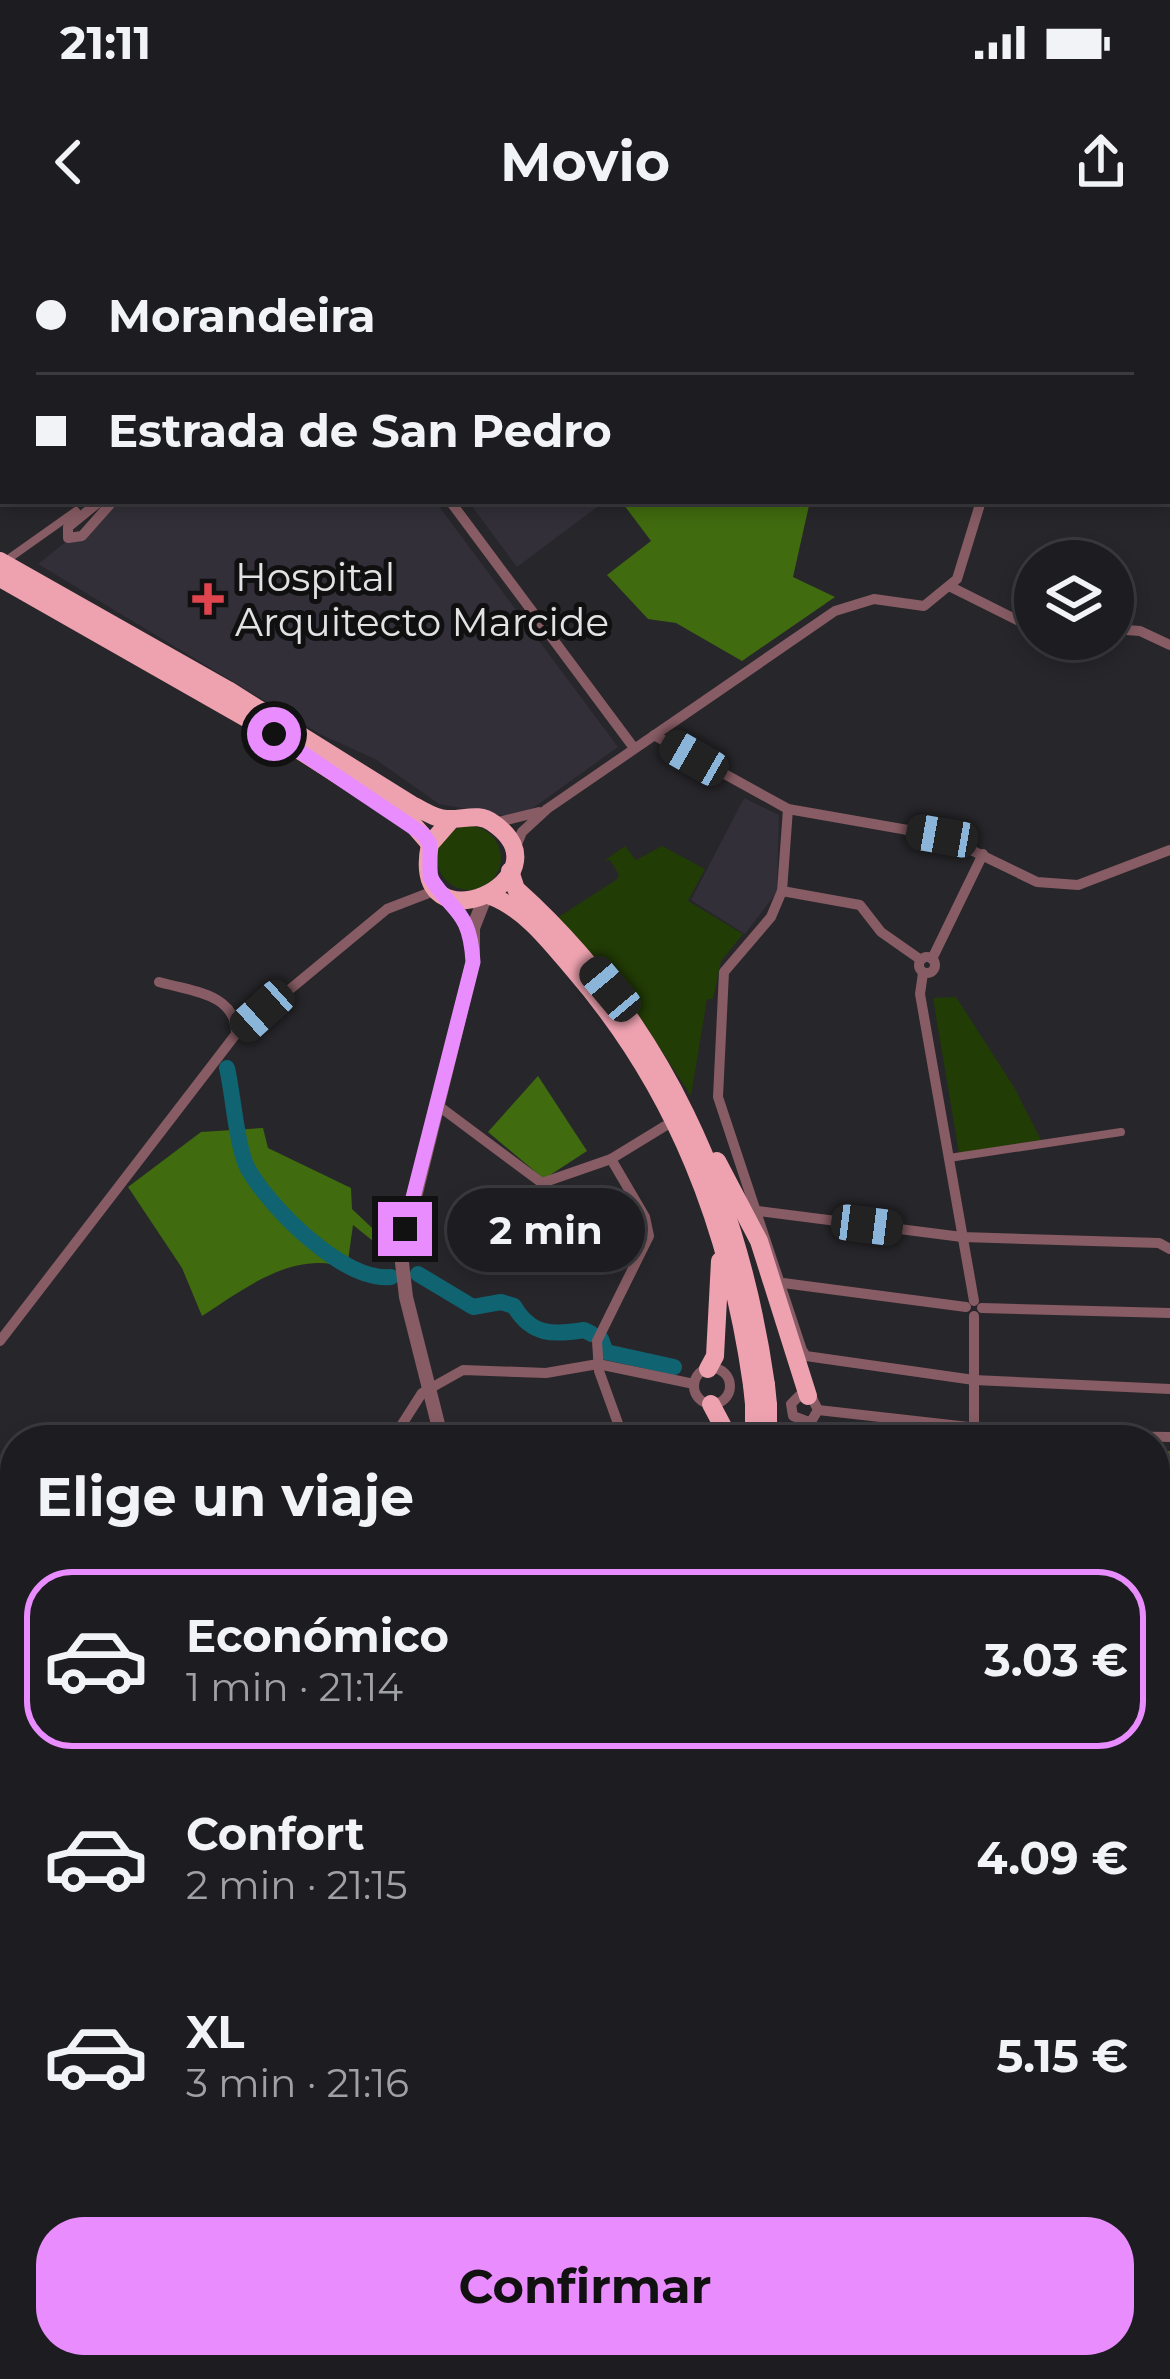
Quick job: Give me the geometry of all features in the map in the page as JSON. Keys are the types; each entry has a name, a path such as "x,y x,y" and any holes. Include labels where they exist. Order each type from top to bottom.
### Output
{"highway":[{"path":"5,559 412,805 451,820 471,816 494,823 508,838 516,889 571,943 646,1037 750,1220 806,1400"},
{"path":"0,578 274,734 410,821 430,844"},
{"path":"451,820 430,844 428,866 445,894 488,898 518,910 600,1000 662,1094 703,1180 736,1284 765,1425"},
{"path":"488,898 511,865"},
{"path":"699,1136 744,1265 760,1395 756,1425"},
{"path":"701,1376 715,1356 722,1276 703,1180"},
{"path":"711,1404 722,1425"}],"street":[{"path":"96,504 68,527 70,540 84,533 110,504"},
{"path":"452,504 634,748"},
{"path":"511,865 522,832 548,809 835,611 874,599 925,605 951,586 981,504"},
{"path":"5,559 76,511"},
{"path":"951,586 1014,618"},
{"path":"1134,631 1170,645"},
{"path":"654,735 788,809 942,836 1037,882 1078,885 1170,850"},
{"path":"494,823 548,809"},
{"path":"788,809 782,891 771,917 729,960 721,985 718,1096 804,1353 808,1425"},
{"path":"974,1425 974,1308 920,994 925,964 983,854"},
{"path":"0,1341 236,1034 314,965 405,900 428,866"},
{"path":"782,891 860,905 880,932 925,964"},
{"path":"405,900 445,894 472,937"},
{"path":"438,1425 401,1254 473,962 472,937 488,898"},
{"path":"160,982 220,999 236,1020 236,1034"},
{"path":"436,1104 542,1184 610,1159 665,1126"},
{"path":"947,1158 1121,1132"},
{"path":"610,1159 646,1217 650,1236 602,1327 598,1364 619,1425"},
{"path":"758,1211 962,1237 1159,1244 1170,1249"},
{"path":"783,1283 974,1308 1170,1313"},
{"path":"804,1353 974,1380 1170,1389"},
{"path":"400,1425 429,1389 463,1370 546,1372 598,1364 728,1377 729,1391"},
{"path":"701,1376 698,1397 711,1404 729,1391 946,1425"},
{"path":"806,1400 793,1416 809,1422"}],"shaded area":[{"path":"113,504 437,504 618,747 533,808 510,817 439,804 375,759 320,734 38,564"},
{"path":"470,504 601,504 517,567"},
{"path":"744,798 779,815 777,892 745,934 691,900"}],"green space":[{"path":"623,504 809,504 793,577 835,597 742,661 676,623 648,619 607,575 651,541"},
{"path":"469,826 491,836 501,858 491,880 469,890 447,880 437,858 447,836"},
{"path":"625,846 636,860 662,846 705,869 688,901 743,934 721,961 713,999 707,999 691,1096 632,1005 557,918 616,880 619,875 610,860 604,861"},
{"path":"956,997 1014,1087 1041,1140 959,1153 933,998"},
{"path":"538,1076 587,1151 544,1179 488,1132"},
{"path":"263,1128 268,1148 351,1188 352,1209 388,1243 383,1249 353,1225 347,1268 308,1264 289,1268 252,1284 202,1316 182,1268 128,1187 201,1132"}],"waterway":[{"path":"227,1068 241,1149 248,1169 273,1203 331,1256 352,1268 391,1277"},
{"path":"418,1274 473,1307 501,1302 514,1306 528,1323 544,1331 592,1334"},
{"path":"601,1339 606,1352 674,1367"}],"place":[{"name":"Hospital Arquitecto Marcide","path":"208,599"}],"route":[{"path":"274,734 423,834 430,844 430,877 458,907 472,937 473,962 405,1229"}]}
